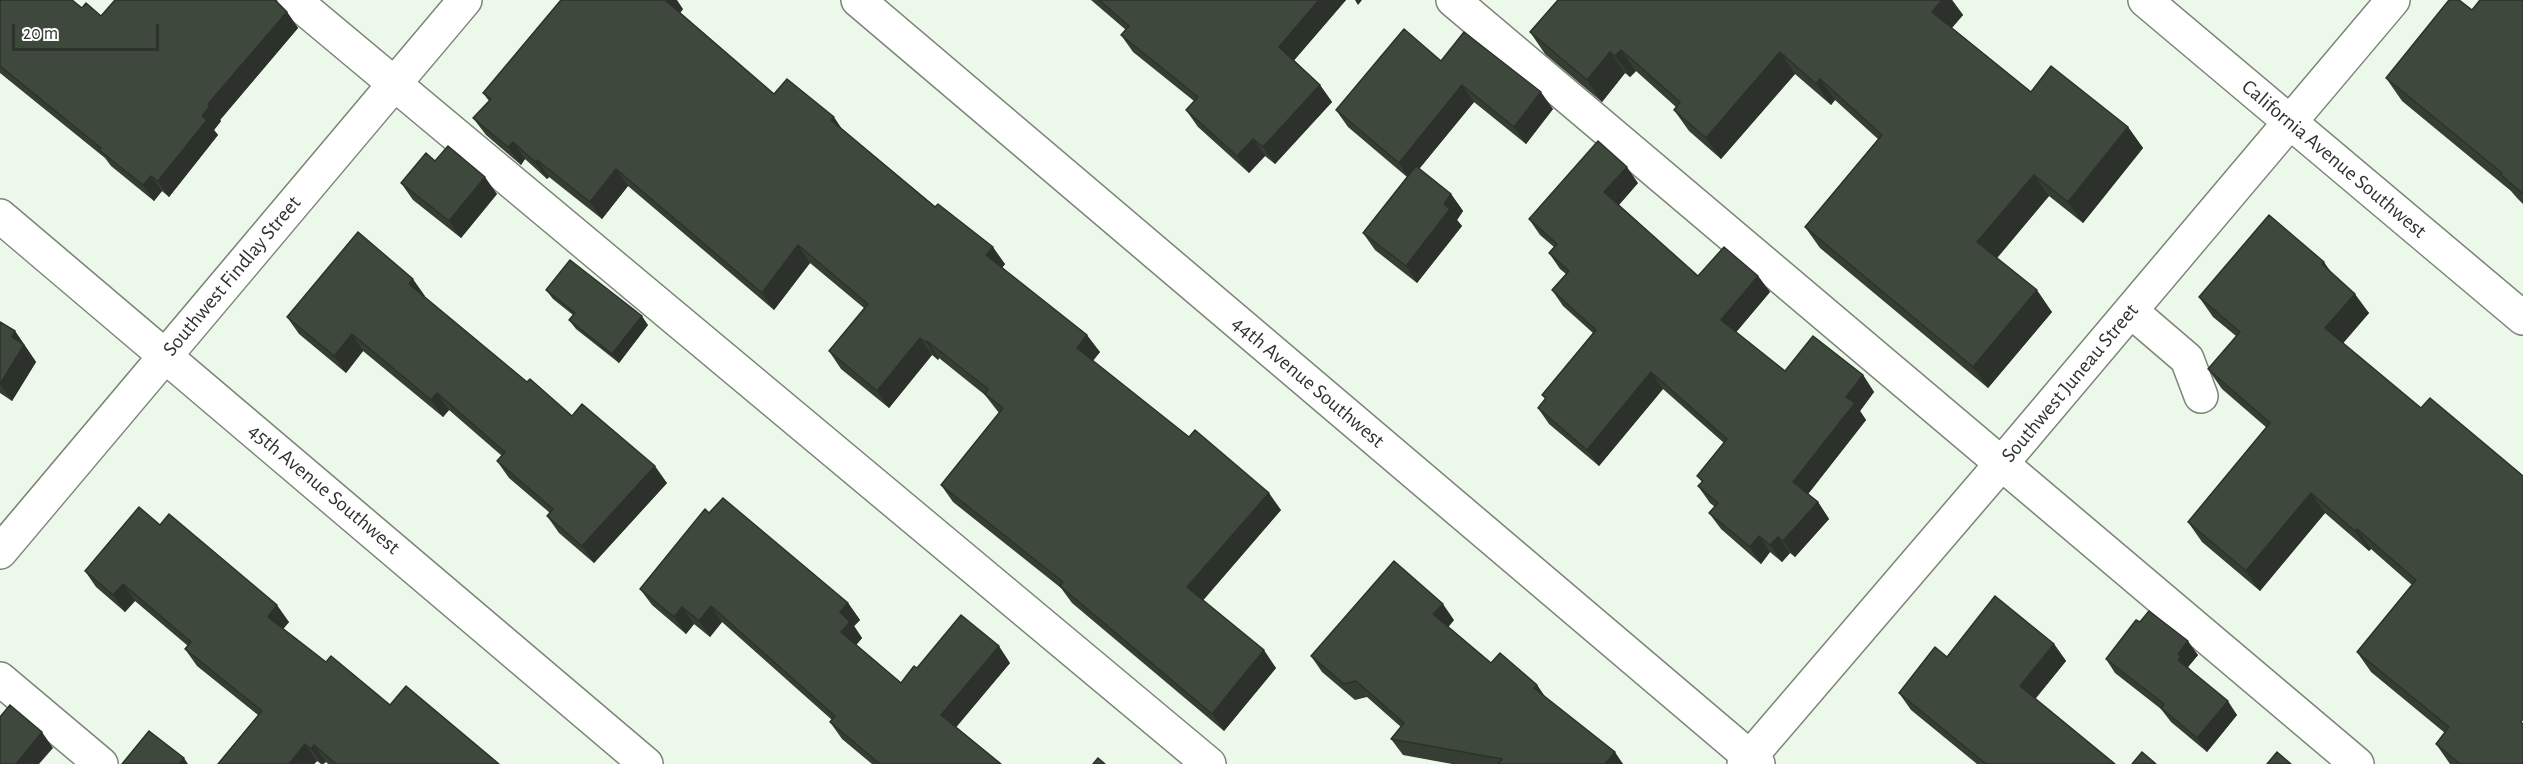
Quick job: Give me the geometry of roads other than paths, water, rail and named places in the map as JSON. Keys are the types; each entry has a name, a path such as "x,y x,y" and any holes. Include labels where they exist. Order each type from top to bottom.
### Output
{"street":[{"path":"294,0 1209,764"},
{"name":"Southwest Findlay Street","path":"0,552 465,0"},
{"name":"44th Avenue Southwest","path":"858,0 1751,762"},
{"path":"1454,0 2356,764"},
{"name":"California Avenue Southwest","path":"2145,0 2523,318"},
{"name":"Southwest Juneau Street","path":"1751,762 2393,0"},
{"name":"45th Avenue Southwest","path":"0,216 646,764"},
{"path":"2131,311 2187,359 2201,396"},
{"path":"0,679 101,764"}]}
